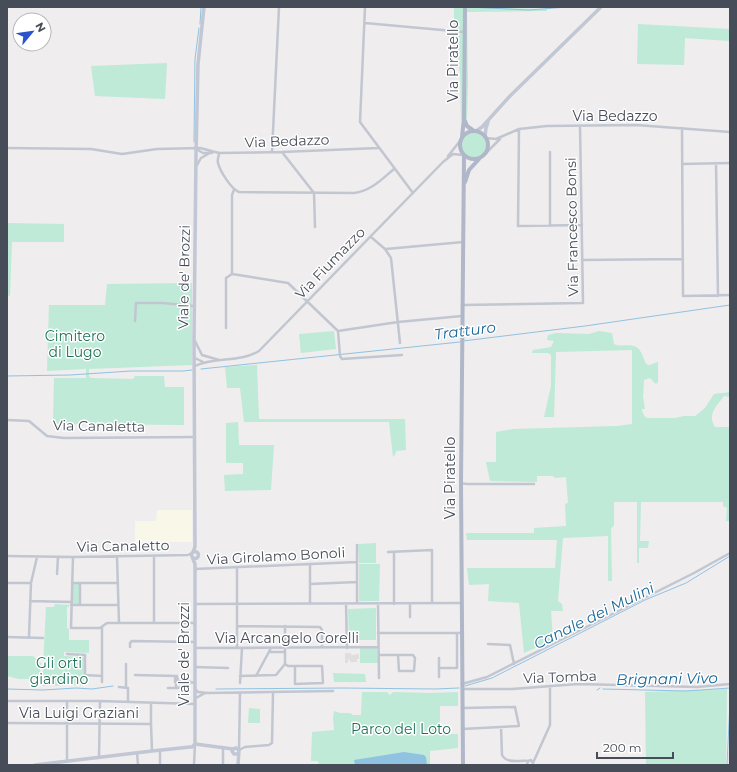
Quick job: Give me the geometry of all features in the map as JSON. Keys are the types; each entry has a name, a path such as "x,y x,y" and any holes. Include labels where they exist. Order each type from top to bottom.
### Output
{"main road":[{"name":"Via Piratello","path":"461,139 464,114 464,7"},
{"name":"Via Piratello","path":"464,114 467,126 475,131"},
{"path":"475,131 486,137 488,144 486,153 479,159 473,160 464,156 460,150 461,139 466,133 475,131"},
{"name":"Via Piratello","path":"463,765 462,684 459,633 461,603 464,156"},
{"name":"Via Piratello","path":"464,192 467,174 479,159"}],"street":[{"name":"Viale de' Brozzi","path":"195,744 196,642 194,555 194,340 196,136 198,64 204,7"},
{"path":"272,152 279,7"},
{"path":"365,7 360,122 413,193"},
{"path":"475,131 482,127 542,64 601,7"},
{"path":"365,23 464,32"},
{"path":"486,137 486,128 489,118"},
{"name":"Via Bedazzo","path":"486,153 511,132 519,129 547,126 636,124 730,132"},
{"name":"Via Francesco Bonsi","path":"463,305 583,303 580,126"},
{"path":"682,128 683,296 730,295"},
{"path":"519,129 518,226 582,225"},
{"path":"196,136 198,144 204,149"},
{"name":"Via Bedazzo","path":"486,137 494,140 502,138"},
{"name":"Via Fiumazzo","path":"195,366 203,362 247,357 259,351 443,162 461,139"},
{"path":"7,148 91,149 122,154 157,149 196,149"},
{"name":"Via Bedazzo","path":"196,149 203,153 219,153 378,148"},
{"name":"Via Bedazzo","path":"196,149 204,149 219,153"},
{"path":"196,170 201,158 210,152"},
{"path":"282,152 314,193 315,227"},
{"path":"550,152 550,226"},
{"path":"219,153 218,164 234,190 239,192 363,192 394,169"},
{"name":"Via Fiumazzo","path":"443,162 453,154 464,156"},
{"path":"716,163 718,296"},
{"path":"682,164 730,163"},
{"path":"232,274 232,195 234,190"},
{"path":"371,237 385,249 391,258 400,343"},
{"path":"385,249 463,242"},
{"path":"582,260 683,259"},
{"path":"226,328 226,278 232,274 288,283 338,331 340,356 342,359 402,355"},
{"path":"135,321 136,303 163,303 195,306"},
{"path":"338,331 398,322 463,316"},
{"path":"194,340 202,355 195,358"},
{"name":"Via Fiumazzo","path":"202,355 221,360"},
{"path":"195,358 203,362"},
{"name":"Via Canaletta","path":"7,420 29,421 47,436 64,438 195,437"},
{"path":"461,483 534,484"},
{"path":"357,545 357,604"},
{"path":"388,552 432,550 432,604"},
{"path":"394,552 394,604"},
{"path":"462,684 487,677 514,664 694,573 730,553"},
{"name":"Via Canaletto","path":"7,556 117,557 194,555"},
{"path":"154,556 154,623"},
{"path":"30,637 31,583 37,557"},
{"name":"Via Canaletto","path":"57,574 58,557"},
{"path":"72,557 71,628 100,628 107,623 195,623"},
{"path":"117,557 119,623"},
{"name":"Via Girolamo Bonoli","path":"195,570 357,562"},
{"path":"310,564 310,604"},
{"path":"237,568 237,648"},
{"path":"310,584 357,582"},
{"path":"7,583 31,583"},
{"path":"72,583 118,583"},
{"path":"80,583 80,605"},
{"path":"30,601 80,605 118,605"},
{"path":"195,604 461,603"},
{"path":"346,604 347,648"},
{"path":"378,604 380,678"},
{"path":"410,604 410,617"},
{"path":"237,626 322,628 322,648"},
{"path":"240,676 275,676 285,664 285,626"},
{"path":"102,627 102,682"},
{"path":"378,633 459,633 457,668 439,668"},
{"path":"7,637 43,638"},
{"path":"130,647 130,642 132,641 196,642"},
{"path":"488,644 510,645 514,664"},
{"name":"Via Arcangelo Corelli","path":"195,648 378,647"},
{"path":"240,684 242,648"},
{"path":"256,676 271,648"},
{"name":"Via Arcangelo Corelli","path":"270,652 285,652"},
{"path":"67,654 85,655 85,675 102,676"},
{"path":"379,655 398,655 414,655 414,671 399,671 398,655"},
{"path":"439,658 439,678"},
{"path":"126,664 126,687 128,688 128,702"},
{"path":"285,664 288,666 295,666 322,666 323,683 296,684 295,666"},
{"path":"195,667 228,668"},
{"path":"135,675 174,676 174,681 177,682 176,688"},
{"path":"177,682 195,683"},
{"path":"168,688 188,687 190,682"},
{"name":"Via Tomba","path":"462,689 512,689 591,684 689,687 730,684"},
{"path":"527,765 536,757 550,725 550,686"},
{"path":"119,687 126,687"},
{"path":"195,688 198,692 207,693 332,691"},
{"path":"35,765 137,752 192,747 195,744 236,751 245,747 269,745 272,743 273,692"},
{"path":"195,698 199,695 207,693"},
{"path":"238,763 236,751 240,743 240,693"},
{"path":"7,701 100,701 195,704"},
{"path":"67,701 67,761"},
{"path":"99,757 100,701"},
{"path":"151,703 150,724 152,751"},
{"path":"462,708 515,707 519,726 462,729"},
{"name":"Via Luigi Graziani","path":"7,723 150,724"},
{"path":"501,727 502,754 504,758 509,761 531,762"},
{"path":"194,765 195,744"},
{"path":"223,748 223,765"},
{"path":"160,750 160,765"},
{"path":"137,752 138,765"},
{"path":"730,754 730,764"}],"shaded area":[{"path":"157,510 192,510 192,542 135,542 135,521 156,521"},
{"path":"345,653 351,653 351,655 359,654 359,659 357,659 357,662 350,662 348,659 348,663 345,663"}],"green space":[{"path":"454,7 547,9 547,11 467,12 467,119 461,120 460,72 454,48"},
{"path":"638,24 730,29 730,41 685,38 684,65 637,64"},
{"path":"167,63 165,99 95,96 91,66"},
{"path":"474,133 483,137 487,146 483,155 474,159 465,155 461,146 465,137"},
{"path":"7,223 64,224 64,242 12,242 10,296 7,295"},
{"name":"Cimitero di Lugo","path":"192,283 192,365 89,369 89,376 91,378 133,379 135,376 164,376 165,387 184,387 184,425 53,424 54,378 86,378 86,369 47,371 49,305 105,305 107,284"},
{"path":"334,331 336,349 301,353 299,334"},
{"path":"599,331 612,333 614,344 631,345 640,350 647,364 650,365 658,362 658,382 656,384 650,378 644,380 643,397 645,409 642,410 643,414 647,418 695,416 705,408 714,394 730,392 730,397 724,396 716,407 712,414 712,418 715,427 730,427 730,521 726,521 727,508 723,506 723,502 641,502 640,541 649,541 648,548 639,548 639,563 637,563 637,502 614,502 614,525 611,529 612,581 608,581 608,536 563,538 558,601 562,604 563,611 551,611 553,640 524,653 519,603 488,601 489,584 469,585 467,568 555,568 557,540 467,540 466,533 534,533 534,528 566,526 565,504 568,503 566,477 555,478 553,476 537,476 537,482 490,481 486,462 496,462 496,432 513,429 617,426 632,424 632,350 556,352 554,417 544,417 551,386 551,355 548,353 532,353 533,350 551,347 554,341 547,340 548,335 556,333 589,334"},
{"path":"257,365 259,419 405,419 406,450 396,451 393,457 389,422 244,422 240,388 227,388 225,367"},
{"path":"238,422 239,445 274,445 271,490 225,491 224,475 243,474 243,463 226,463 226,423"},
{"path":"376,543 376,563 359,563 358,544"},
{"path":"359,564 380,564 379,601 359,601"},
{"path":"73,584 79,584 79,604 73,604"},
{"name":"Gli orti giardino","path":"55,604 69,605 69,607 67,607 67,628 69,629 69,640 89,640 89,653 64,652 64,656 84,657 84,685 42,686 46,607 54,607"},
{"path":"376,608 376,640 349,640 348,609"},
{"path":"360,648 377,648 378,663 360,663"},
{"path":"7,656 33,656 41,663 40,679 19,679 7,676"},
{"path":"333,673 365,674 366,682 334,682"},
{"path":"727,689 726,765 646,765 645,692"},
{"name":"Parco del Loto","path":"362,692 387,692 390,695 393,692 458,692 458,706 440,706 440,734 458,734 458,748 430,751 430,765 319,765 318,761 311,761 312,732 334,730 334,711 361,715"},
{"path":"249,708 260,709 260,723 248,723"}],"water":[{"path":"404,752 424,755 426,757 427,765 355,765 354,760"}],"waterway":[{"path":"200,24 201,7"},
{"path":"467,7 529,10 567,7"},
{"path":"194,142 195,59 199,28"},
{"name":"Tratturo","path":"463,341 585,326 730,305"},
{"name":"Tratturo","path":"201,369 460,342"},
{"name":"Tratturo","path":"7,376 192,370"},
{"name":"Canale dei Mulini","path":"465,686 492,678 645,600 686,583 730,556"},
{"path":"7,689 92,689 113,686"},
{"name":"Canale dei Mulini","path":"216,689 459,688"},
{"name":"Brignani Vivo","path":"603,689 686,691 730,688"},
{"path":"727,765 730,702"}]}
